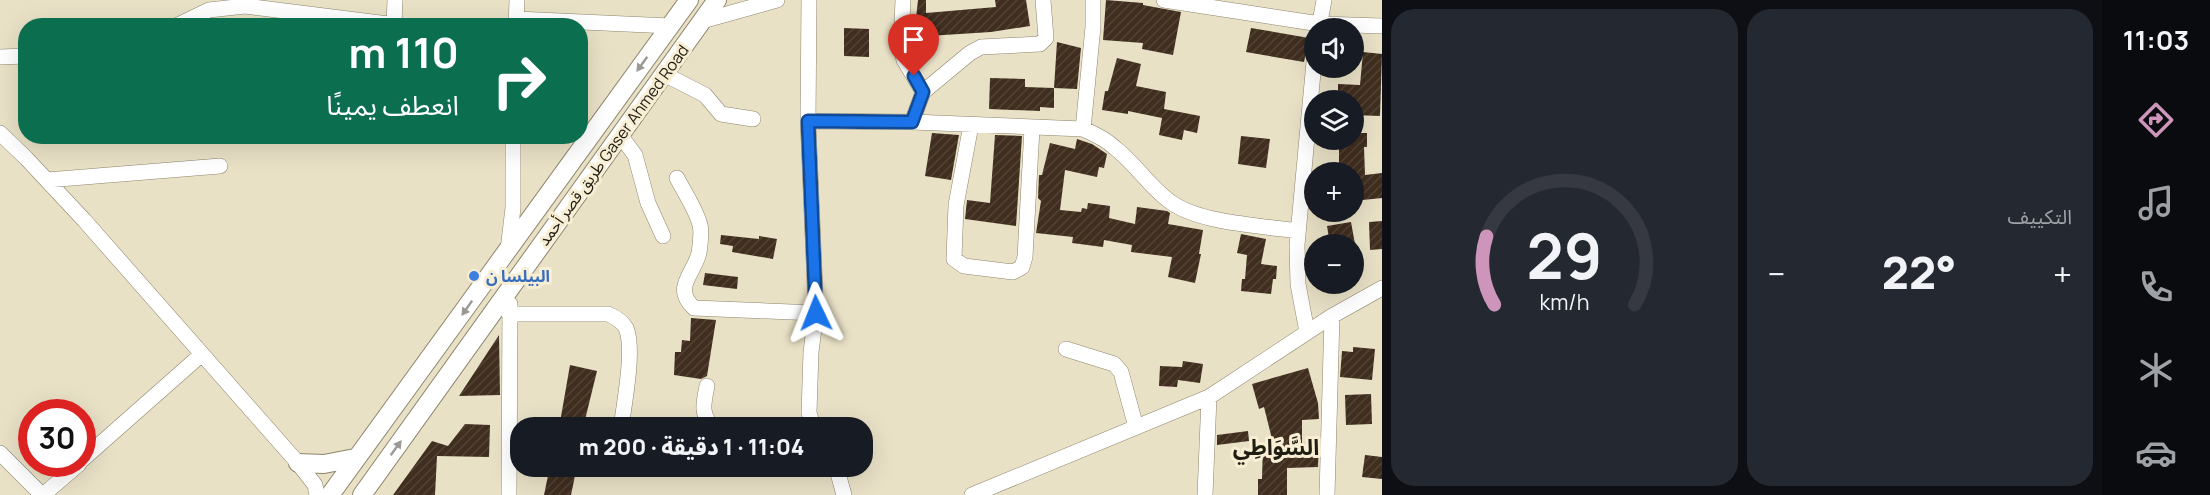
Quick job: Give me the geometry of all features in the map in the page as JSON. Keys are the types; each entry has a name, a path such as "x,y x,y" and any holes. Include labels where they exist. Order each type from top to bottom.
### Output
{"main road":[{"name":"طريق قصر أحمد Gaser Ahmed Road","path":"588,139 689,0"},
{"name":"طريق قصر أحمد Gaser Ahmed Road","path":"367,492 717,0"},
{"name":"طريق قصر أحمد Gaser Ahmed Road","path":"326,492 355,458 428,362 585,144"},
{"path":"298,463 324,464 355,458"}],"street":[{"path":"395,0 398,18"},
{"path":"516,18 517,0"},
{"path":"702,21 777,0"},
{"path":"809,0 808,121 816,313 811,352 810,417"},
{"path":"903,0 904,60 923,92"},
{"path":"912,122 923,92 970,53 981,47 1043,42 1046,38 1043,0"},
{"path":"1083,129 1090,65 1093,0"},
{"path":"1164,0 1304,23"},
{"path":"1321,18 1324,0"},
{"path":"192,18 209,10 245,6 342,18"},
{"path":"588,24 670,26"},
{"path":"1364,26 1382,26"},
{"path":"0,57 18,56"},
{"path":"664,74 705,95 721,114 753,119"},
{"path":"1307,332 1298,284 1298,231 1312,78"},
{"path":"808,121 912,122 1083,129 1102,138 1117,149 1164,197 1187,211 1221,220 1298,231"},
{"path":"971,125 956,205 954,259 964,266 1013,272 1022,267 1025,257 1032,128"},
{"path":"0,133 47,180 326,492"},
{"path":"620,135 635,155 648,203 663,236"},
{"path":"508,250 513,208 513,144"},
{"path":"47,180 220,166"},
{"path":"677,178 700,225 699,254 688,274 683,292 687,302 693,308 816,313"},
{"path":"972,495 1005,488 1137,427 1209,397 1332,316 1382,288"},
{"path":"509,495 510,289"},
{"path":"509,314 608,314 618,319 626,329 630,362 622,417"},
{"path":"1327,495 1332,316"},
{"path":"1066,349 1114,364 1121,372 1137,427"},
{"path":"96,448 202,354"},
{"path":"705,417 703,411 707,386"},
{"path":"1205,495 1209,397"},
{"path":"0,453 43,495 64,477"},
{"path":"839,477 844,495"}],"building":[{"path":"918,0 926,0 926,13 996,7 995,0 1026,0 1030,26 991,32 928,36 928,38 914,36"},
{"path":"1106,0 1143,3 1143,5 1181,12 1173,55 1142,49 1143,43 1103,40"},
{"path":"844,28 869,29 869,57 844,56"},
{"path":"1251,28 1304,37 1304,62 1246,52"},
{"path":"1057,42 1081,48 1077,89 1054,88"},
{"path":"1364,52 1382,54 1380,116 1364,115 1364,90 1338,90 1338,84 1360,85 1361,78 1364,78"},
{"path":"1117,58 1141,64 1136,86 1166,92 1164,109 1200,116 1197,133 1184,130 1182,140 1159,135 1162,118 1128,111 1128,114 1102,110 1105,91 1108,91"},
{"path":"990,78 1025,79 1025,87 1054,88 1054,108 1040,107 1040,111 989,109"},
{"path":"932,133 959,135 951,180 925,176"},
{"path":"1364,133 1367,133 1367,147 1364,147"},
{"path":"995,135 1022,136 1016,226 965,219 967,200 990,203"},
{"path":"1241,136 1270,139 1266,168 1238,164"},
{"path":"1077,139 1092,144 1107,154 1104,168 1099,167 1097,177 1065,170 1060,210 1081,212 1082,208 1087,209 1088,203 1110,206 1109,218 1135,224 1137,207 1167,211 1170,213 1168,224 1203,230 1195,283 1168,277 1172,257 1131,252 1132,245 1104,240 1103,247 1072,243 1073,237 1036,233 1041,201 1038,198 1039,175 1042,175 1050,143 1075,149"},
{"path":"1364,147 1365,175 1382,173 1382,198 1364,200 1364,162 1339,162 1339,150 1364,150"},
{"path":"1382,221 1382,249 1370,250 1369,222"},
{"path":"1351,222 1353,234 1328,234 1327,226"},
{"path":"1241,234 1266,239 1261,264 1277,266 1271,294 1241,291 1242,279 1245,279 1247,255 1237,253"},
{"path":"721,235 777,239 773,259 732,252 733,246 720,244"},
{"path":"705,273 738,277 737,289 703,285"},
{"path":"691,318 716,320 707,376 701,379 674,375 675,352 681,352 682,340 690,341"},
{"path":"499,335 500,395 459,396"},
{"path":"1353,347 1375,349 1372,380 1340,377 1342,351 1353,352"},
{"path":"1183,361 1203,364 1200,383 1178,380 1177,387 1159,386 1160,366 1182,367"},
{"path":"570,365 597,371 586,417 561,417"},
{"path":"1308,368 1318,403 1319,419 1302,420 1302,443 1319,442 1318,467 1287,468 1287,495 1258,495 1258,479 1262,479 1263,443 1273,443 1264,407 1259,409 1252,384"},
{"path":"1371,394 1372,424 1346,425 1345,395"},
{"path":"465,424 490,425 489,457 437,456 435,495 393,495 432,441 448,446"},
{"path":"1248,431 1249,441 1217,445 1217,435"},
{"path":"1365,455 1382,457 1382,479 1362,477"},
{"path":"548,477 575,477 571,495 544,495"}],"place":[{"name":"البيلسا ن","path":"474,276"}],"district":[{"name":"السَّوَاطِي","path":"1276,447"}],"route":[{"path":"816,313 808,121 912,122 923,92 914,76"}]}
